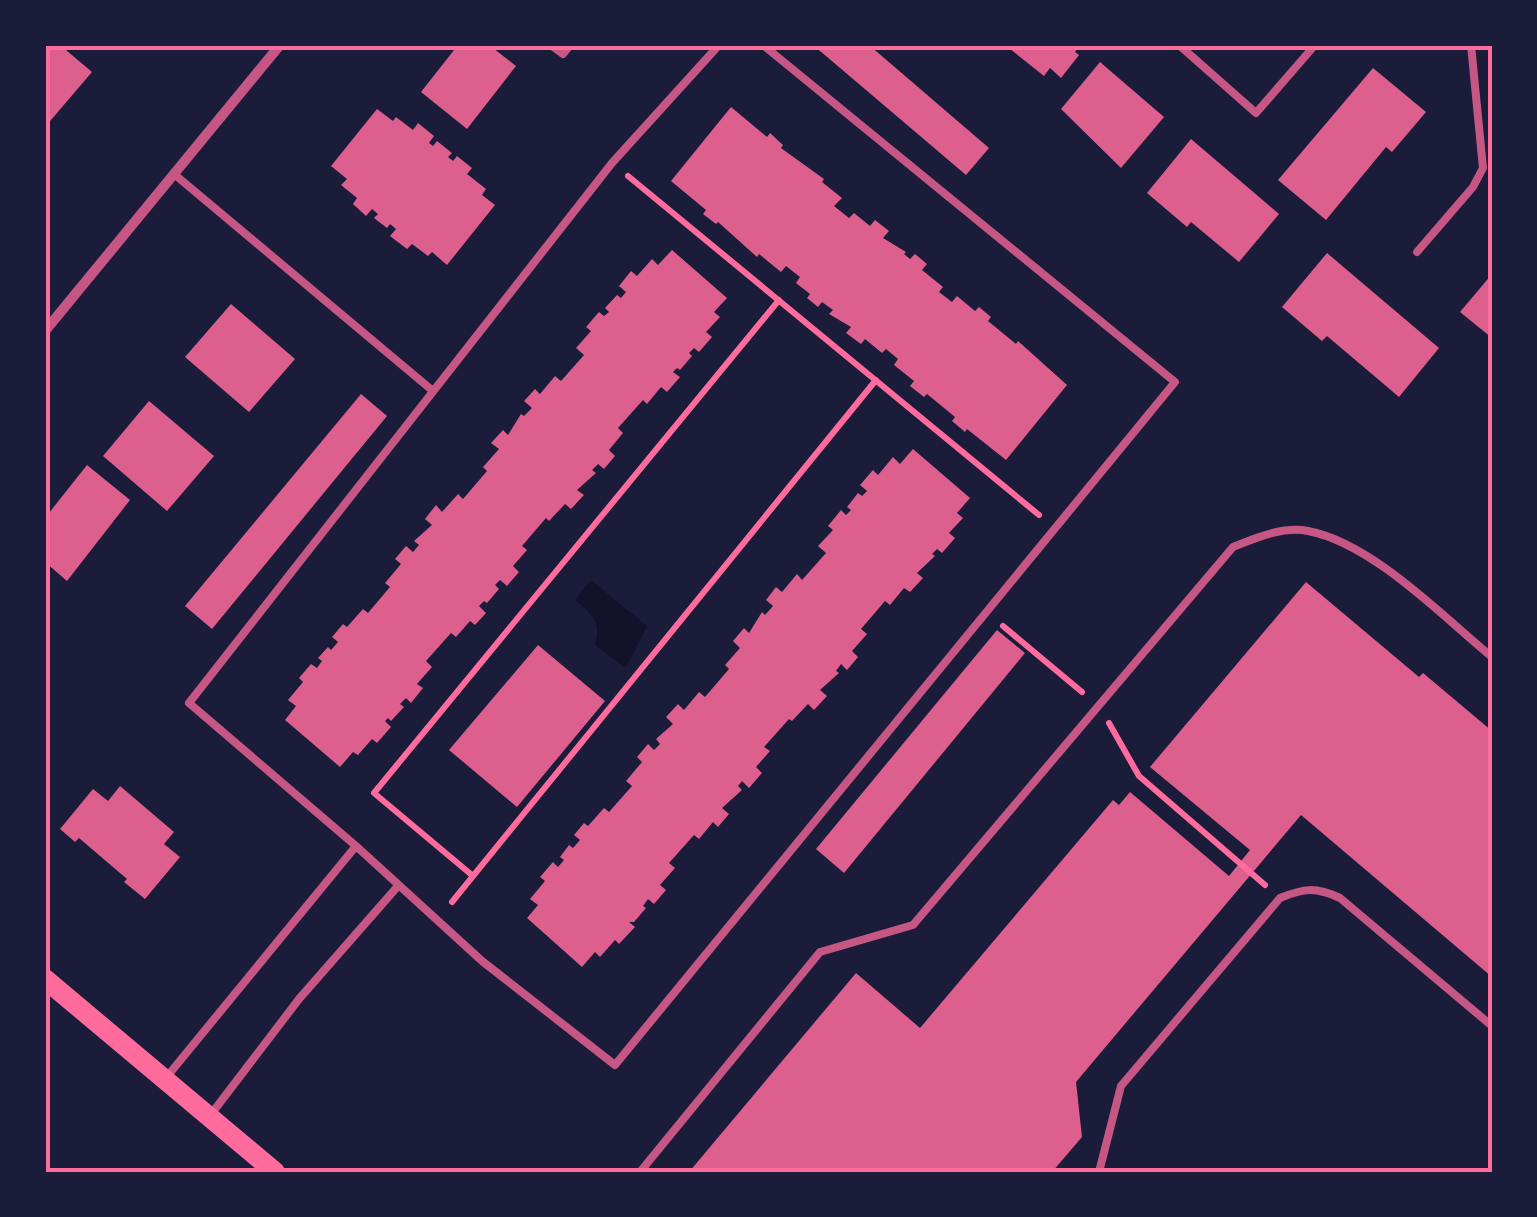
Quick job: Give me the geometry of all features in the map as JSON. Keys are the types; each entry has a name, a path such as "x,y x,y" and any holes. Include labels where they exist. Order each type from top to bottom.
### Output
{"main road":[{"path":"45,979 275,1172"}],"street":[{"path":"45,331 280,45"}],"lane":[{"path":"552,45 563,54 570,45"},
{"path":"719,45 612,163 189,704 356,846 482,961 615,1064 1176,382 763,45"},
{"path":"1178,45 1256,113 1315,45"},
{"path":"1417,252 1473,187 1483,168 1472,45"},
{"path":"174,174 433,391"},
{"path":"640,1172 820,952 913,925 1233,547 1268,534 1305,530 1349,544 1380,564 1492,657"},
{"path":"165,1079 356,846"},
{"path":"209,1117 299,999 398,886"},
{"path":"1099,1172 1121,1086 1280,898 1302,888 1320,888 1340,898 1492,1026"}],"path":[{"path":"612,163 1056,528"},
{"path":"473,876 374,793 779,300"},
{"path":"452,902 876,380"},
{"path":"987,612 1098,706 1139,776 1280,898"}],"shaded area":[{"path":"591,580 647,626 626,668 595,645 594,619 575,600"}],"building":[{"path":"45,45 60,45 92,72 45,127"},
{"path":"458,45 489,45 516,66 467,129 421,92"},
{"path":"813,45 869,45 989,148 966,175"},
{"path":"1005,45 1080,45 1075,52 1079,55 1061,78 1050,68 1044,76"},
{"path":"1100,62 1164,117 1121,168 1061,109"},
{"path":"1373,68 1426,112 1392,152 1386,147 1326,220 1278,180"},
{"path":"731,107 767,137 770,133 783,145 781,148 824,179 822,182 842,198 834,206 849,218 854,213 870,226 875,220 889,231 883,238 906,252 910,259 915,254 927,264 922,270 943,287 939,292 952,302 957,296 975,311 979,307 991,317 988,321 1016,344 1018,341 1067,385 1006,460 967,429 965,432 952,421 955,417 927,394 924,397 910,386 914,381 894,365 898,359 886,349 882,353 865,339 861,344 846,333 851,327 829,314 833,310 822,302 818,307 807,298 810,294 796,283 800,277 786,266 781,272 759,254 757,257 718,222 703,214 706,210 671,181"},
{"path":"377,109 413,130 418,123 434,136 429,143 433,146 437,141 452,153 448,157 453,161 457,156 472,168 467,174 486,189 482,195 495,205 447,265 432,252 428,256 412,244 407,249 390,236 396,229 390,224 387,228 374,218 378,214 372,209 366,216 353,204 357,198 341,185 347,179 331,166"},
{"path":"1191,139 1279,214 1239,262 1191,222 1187,227 1147,193"},
{"path":"672,250 727,298 714,312 720,317 706,332 712,337 699,352 694,348 680,370 673,372 680,377 667,392 661,387 647,404 643,400 618,428 623,433 609,450 615,456 604,469 598,464 592,470 596,473 577,490 584,495 571,509 565,504 549,521 546,518 522,546 527,550 513,566 519,572 507,586 500,580 495,585 499,589 479,606 486,613 475,625 470,621 456,637 451,633 426,661 432,667 417,684 423,688 411,703 406,698 400,704 404,707 391,721 385,721 391,727 377,743 372,739 340,767 285,720 296,706 288,700 303,682 299,678 311,664 317,668 322,661 318,658 338,642 332,637 343,624 347,627 363,609 368,613 390,587 385,583 401,564 395,559 406,546 413,552 419,545 414,541 432,525 425,519 436,505 442,512 458,494 463,499 487,471 483,467 499,449 491,443 503,430 508,435 521,414 524,416 532,408 524,401 535,389 540,394 555,376 561,381 584,355 576,348 591,331 586,327 599,312 604,316 609,312 605,308 617,295 621,298 626,292 619,286 631,271 637,276 652,259 658,265"},
{"path":"1327,253 1439,348 1399,397 1327,336 1322,341 1282,307"},
{"path":"1492,274 1492,338 1460,312"},
{"path":"231,304 295,359 249,412 185,357"},
{"path":"361,394 387,416 212,629 185,606"},
{"path":"149,401 214,456 167,511 103,456"},
{"path":"913,449 970,498 957,513 963,518 949,533 955,538 942,553 937,549 932,554 935,556 917,573 923,578 910,592 904,588 890,605 885,601 861,629 867,634 852,651 858,657 847,670 841,664 836,671 839,673 820,690 827,696 814,710 808,704 764,747 770,751 756,767 762,773 749,788 742,781 738,786 742,790 722,808 729,814 718,827 713,822 699,839 694,835 669,863 675,868 660,885 666,890 654,904 648,899 643,906 646,908 634,922 629,922 635,927 619,944 615,940 600,957 595,952 582,967 527,918 538,905 530,899 545,881 540,877 553,862 558,867 564,860 560,857 569,845 573,848 580,840 574,835 584,823 588,826 604,808 609,812 632,786 626,781 642,762 637,757 648,744 654,750 660,744 656,739 673,724 666,717 678,704 684,710 699,692 705,697 729,669 725,665 740,648 733,641 744,628 749,633 762,612 765,615 773,606 766,600 776,587 782,592 797,574 802,580 826,553 818,546 833,530 828,526 841,510 846,515 851,510 847,507 858,493 862,496 867,491 860,485 873,470 878,475 893,457 900,464"},
{"path":"87,465 130,500 67,581 45,562 45,518"},
{"path":"1306,582 1419,677 1423,673 1492,731 1492,977 1301,815 1076,1082 1082,1137 1052,1172 689,1172 856,973 920,1028 1113,800 1119,805 1130,792 1229,876 1250,850 1150,767"},
{"path":"997,630 1025,653 844,873 816,849"},
{"path":"538,645 605,701 517,807 449,750"},
{"path":"120,786 174,832 164,844 180,857 145,899 79,838 75,842 60,829 93,789 108,801"}]}
